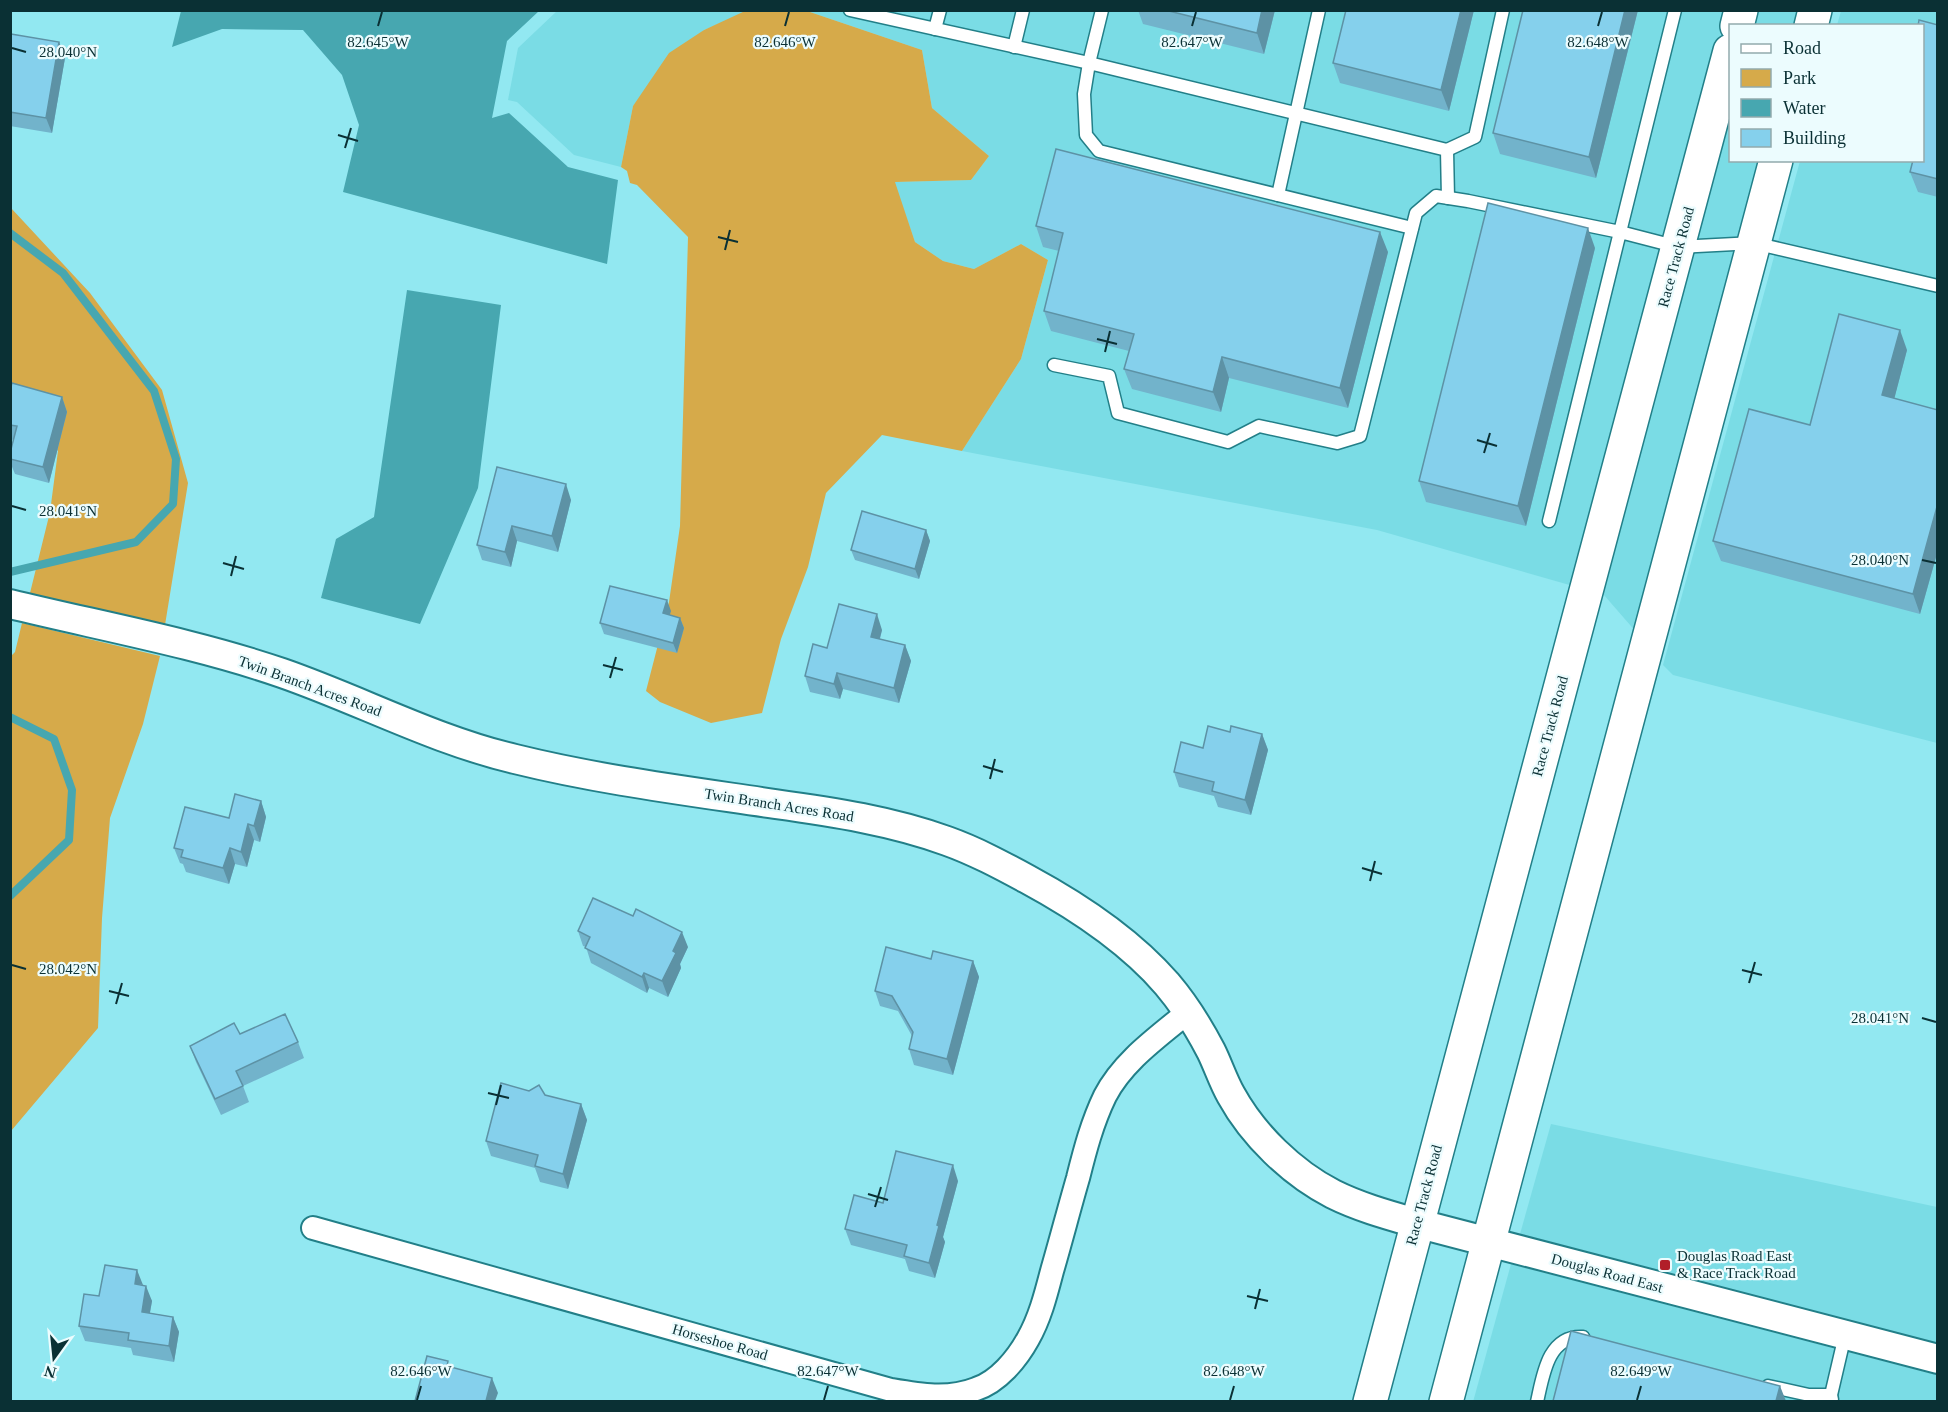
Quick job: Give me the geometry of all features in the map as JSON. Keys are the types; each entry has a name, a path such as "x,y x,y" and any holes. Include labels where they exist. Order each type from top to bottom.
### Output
{"main road":[{"name":"Race Track Road","path":"1370,1401 1729,58"},
{"path":"1446,1401 1775,162"}],"street":[{"name":"Twin Branch Acres Road","path":"10,604 247,662 314,685 480,750 510,758 602,777 837,813 894,825 946,841 992,860 1069,904 1142,959 1188,1012 1250,1124 1299,1171 1331,1193 1365,1207 1416,1223"},
{"name":"Horseshoe Road","path":"313,1228 891,1390 925,1396 978,1389 997,1377 1015,1359 1028,1340 1041,1310 1092,1127 1106,1095 1120,1073 1148,1044 1188,1012"},
{"name":"Douglas Road East","path":"1416,1223 1938,1359"}],"lane":[{"path":"850,10 1089,63 1447,150 1475,137 1503,10"},
{"path":"935,29 940,10"},
{"path":"1014,47 1023,10"},
{"path":"1102,10 1084,94 1086,135 1099,151 1412,228"},
{"path":"1278,195 1319,10"},
{"path":"1549,521 1675,10"},
{"path":"1447,150 1448,198"},
{"path":"1054,365 1109,376 1118,413 1228,442 1259,426 1337,443 1360,436 1416,213 1436,196 1620,232 1678,247 1754,243 1938,286"},
{"path":"1752,1382 1831,1399 1845,1335"},
{"path":"1537,1401 1551,1353 1561,1342 1580,1336 1598,1339"}],"shaded area":[{"path":"557,11 749,11 704,30 633,106 621,167 574,155 517,102 508,100 518,48"},
{"path":"807,11 1727,11 1573,586 1377,530 962,451 1021,359 1048,260 1021,244 974,269 943,261 915,242 894,182 971,180 989,156 932,108 922,50"},
{"path":"1755,11 1800,11 1796,24 1752,24"},
{"path":"1841,11 1937,11 1937,743 1673,675 1663,665 1800,162 1924,162 1924,24 1837,24"},
{"path":"1729,108 1729,162 1761,162 1637,633 1600,593"},
{"path":"1551,1124 1937,1207 1937,1343 1520,1234"},
{"path":"1511,1264 1937,1375 1937,1401 1473,1402"}],"green space":[{"path":"745,11 807,11 922,50 932,108 989,156 971,180 895,182 915,242 943,261 974,269 1021,244 1048,260 1021,359 962,451 882,435 826,493 808,567 781,639 762,713 711,723 660,702 646,691 669,602 680,526 688,237 637,185 630,183 627,171 621,167 633,106 669,53 704,30"},
{"path":"11,208 90,293 162,390 188,483 165,625 30,593 50,512 58,451 11,388"},
{"path":"22,623 160,656 143,724 110,818 102,918 98,1028 11,1131 10,657 15,652"}],"water":[{"path":"181,11 539,11 507,41 492,118 509,113 568,167 618,180 607,264 343,192 359,125 342,75 303,30 222,29 172,47"},
{"path":"407,290 501,305 478,488 420,624 321,598 336,539 374,517"}],"building":[{"path":"1165,10 1262,10 1257,33"},
{"path":"1346,10 1461,10 1441,90 1333,63"},
{"path":"1523,10 1625,10 1589,157 1493,133"},
{"path":"1919,20 1938,25 1938,179 1910,172 1912,162 1924,162 1924,24 1918,24"},
{"path":"11,34 59,42 46,118 10,112"},
{"path":"1056,149 1380,232 1340,388 1222,357 1213,392 1124,369 1134,334 1044,311 1063,233 1036,226"},
{"path":"1488,203 1588,228 1518,506 1419,481"},
{"path":"1839,314 1900,330 1882,395 1938,410 1938,503 1913,594 1713,541 1749,409 1810,425"},
{"path":"12,383 62,397 43,467 10,459 17,426 10,425"},
{"path":"497,467 566,484 552,536 512,526 505,552 477,545"},
{"path":"862,511 926,530 915,569 851,550"},
{"path":"610,586 667,600 663,613 680,618 673,643 600,623"},
{"path":"839,604 877,614 871,637 905,645 894,688 837,673 834,684 805,676 813,644 827,648"},
{"path":"1208,726 1230,732 1231,726 1262,734 1245,800 1212,791 1214,782 1174,772 1181,742 1203,748"},
{"path":"235,794 261,801 254,826 248,824 241,852 230,848 223,868 181,857 183,850 174,848 185,807 229,818"},
{"path":"593,898 633,916 636,909 682,932 673,951 676,953 662,981 644,973 642,977 585,948 590,937 578,931"},
{"path":"886,947 931,959 933,951 973,961 947,1059 909,1049 913,1032 892,996 875,991"},
{"path":"285,1014 298,1042 236,1071 243,1086 215,1099 190,1046 234,1023 240,1034"},
{"path":"501,1083 529,1091 539,1085 545,1095 581,1104 563,1174 535,1166 538,1155 486,1141"},
{"path":"896,1151 953,1165 929,1263 904,1256 907,1245 845,1229 854,1195 883,1203"},
{"path":"105,1265 137,1270 135,1284 146,1286 142,1312 173,1317 169,1346 128,1340 129,1333 79,1326 84,1294 99,1296"},
{"path":"1571,1331 1780,1386 1776,1401 1553,1401"},
{"path":"427,1356 448,1361 447,1366 492,1378 486,1401 415,1401"}],"waterway":[{"path":"10,233 63,273 154,391 176,459 173,504 136,542 10,572"},
{"path":"10,717 54,739 72,790 69,840 10,896"}],"place":[{"name":"Douglas Road East & Race Track Road","path":"1665,1265"}]}
